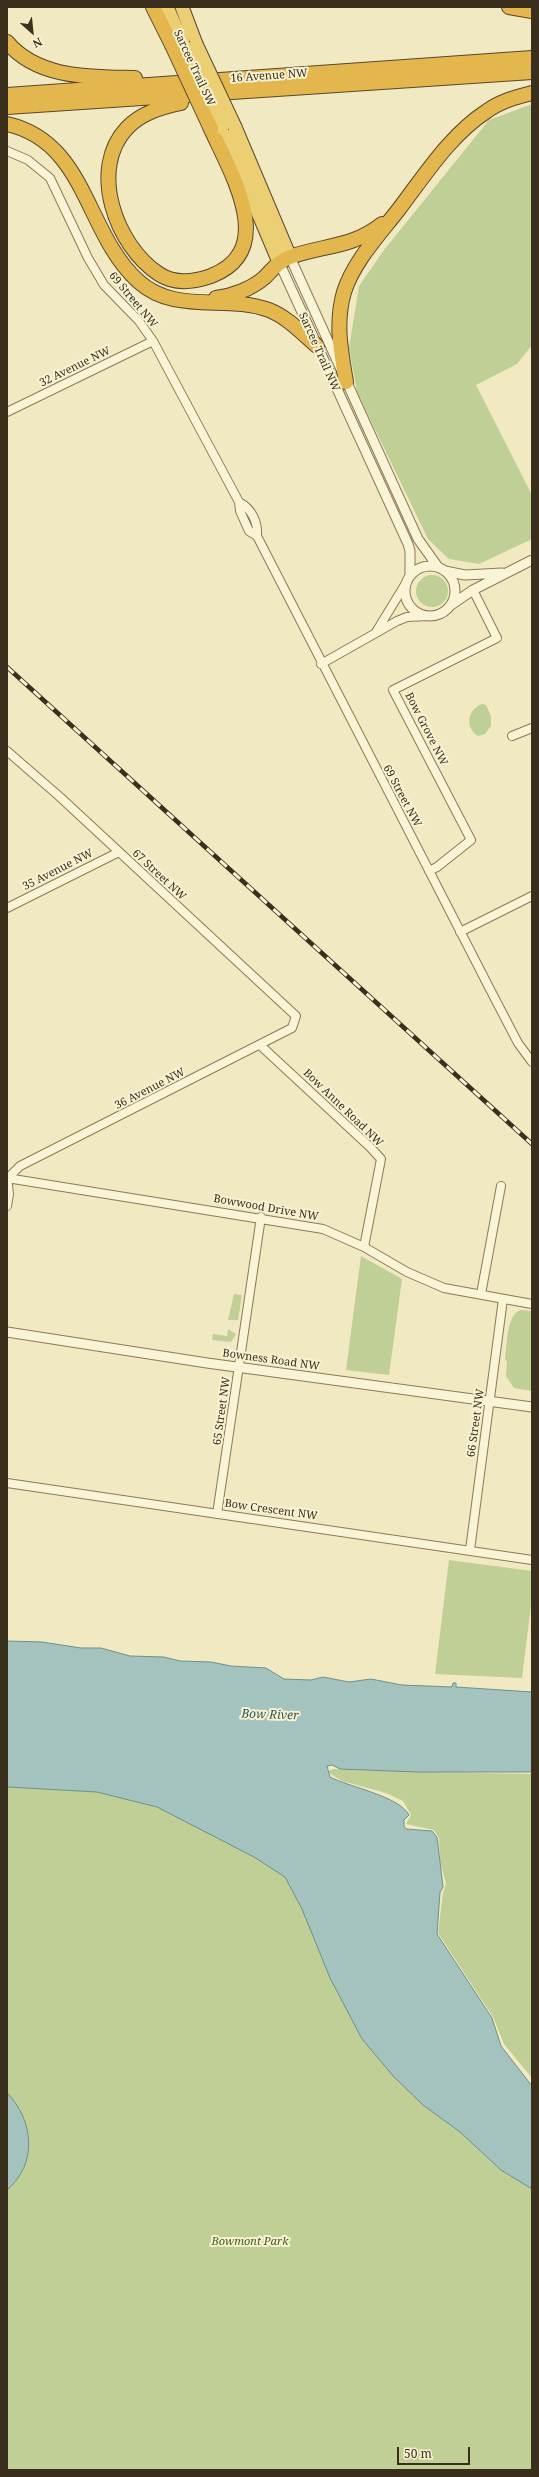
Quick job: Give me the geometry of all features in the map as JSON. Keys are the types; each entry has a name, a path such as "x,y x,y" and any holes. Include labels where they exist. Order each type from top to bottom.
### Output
{"highway":[{"path":"154,7 184,44 223,128 241,198 247,229 244,242 232,262 214,275 190,281 170,278 160,274 142,259 120,226 113,206 109,185 111,155 127,128 149,112 167,106 234,92"},
{"name":"Sarcee Trail SW","path":"167,7 223,128"},
{"name":"Sarcee Trail SW","path":"182,7 184,44"},
{"path":"509,7 532,11"},
{"path":"7,42 29,61 48,69 69,74 112,77 227,79"},
{"name":"16 Avenue NW","path":"7,95 532,58"},
{"name":"16 Avenue NW","path":"7,107 532,72"},
{"path":"346,382 339,331 345,290 361,258 445,149 480,116 501,102 532,93"},
{"path":"7,124 29,130 40,137 60,155 81,189 111,247 138,281 164,297 182,301 248,305 270,310 287,320 317,346"},
{"name":"Sarcee Trail NW","path":"223,128 285,260"},
{"path":"182,301 232,295 263,279 285,260 342,245 366,235 389,217 420,181"}],"street":[{"name":"69 Street NW","path":"7,151 28,160 50,178 88,258 104,285 139,321 153,341 239,502 240,511 249,531 257,536 321,664 518,1043 532,1061"},
{"name":"Sarcee Trail NW","path":"285,260 317,346 408,544 410,551 408,579"},
{"name":"Sarcee Trail NW","path":"285,260 346,382 418,539 442,569"},
{"name":"32 Avenue NW","path":"7,412 153,341"},
{"path":"321,664 376,632 407,617 437,615 473,590 532,560"},
{"path":"376,632 408,579 423,567 442,569 465,575 505,573"},
{"path":"442,569 451,577 455,588 454,600 450,607"},
{"path":"408,579 404,590 409,605 414,611 429,616"},
{"name":"Bow Grove NW","path":"429,871 437,867 471,840 393,690 497,638 473,590"},
{"path":"512,736 532,728"},
{"name":"67 Street NW","path":"7,751 119,852 296,1016"},
{"name":"35 Avenue NW","path":"7,908 119,852"},
{"path":"460,932 532,896"},
{"name":"36 Avenue NW","path":"7,1177 20,1166 292,1028 296,1016"},
{"name":"Bow Anne Road NW","path":"260,1045 370,1147 381,1160 364,1247"},
{"path":"7,1177 7,1206"},
{"name":"Bowwood Drive NW","path":"7,1177 261,1217 323,1229 364,1247 407,1272 444,1288 532,1304"},
{"path":"481,1294 501,1186"},
{"name":"65 Street NW","path":"217,1514 240,1368 261,1217"},
{"name":"66 Street NW","path":"470,1550 503,1299"},
{"name":"Bowness Road NW","path":"7,1332 240,1368 532,1407"},
{"name":"Bow Crescent NW","path":"7,1483 532,1560"}],"green space":[{"path":"532,104 532,345 517,364 476,385 532,495 532,539 479,564 449,559 428,539 357,392 349,348 359,286 384,250 489,120"},
{"path":"432,575 443,580 448,591 443,602 432,607 421,602 416,591 421,580"},
{"path":"482,704 486,705 491,716 491,726 485,734 478,736 471,728 469,723 471,714 477,706"},
{"path":"361,1256 402,1279 389,1375 346,1370"},
{"path":"234,1294 242,1295 238,1320 228,1320"},
{"path":"520,1310 532,1311 532,1391 514,1388 506,1376 507,1361 505,1360 508,1332 515,1313"},
{"path":"228,1329 236,1334 231,1342 212,1340 213,1334 227,1336"},
{"path":"449,1560 532,1571 532,1597 522,1678 435,1674"},
{"name":"Bowmont Park","path":"192,1738 532,2170 532,2470 7,2470 7,1786"},
{"path":"325,1757 532,1772 424,1772 532,1774 532,2078 504,2044 493,2017 438,1933 443,1893 446,1883 440,1862 439,1838 434,1830 406,1824 411,1815 403,1801 386,1793 342,1781 329,1773 329,1771 333,1769 406,1772 340,1769 332,1765 327,1766"}],"water":[{"name":"Bow River","path":"7,1641 42,1642 81,1648 101,1648 130,1656 164,1657 180,1661 211,1662 231,1666 266,1668 284,1679 311,1680 323,1677 349,1682 371,1679 402,1685 452,1687 453,1683 456,1683 456,1687 532,1692 532,1772 417,1772 340,1769 332,1765 327,1766 330,1777 385,1797 404,1808 409,1815 404,1820 404,1826 406,1829 432,1831 437,1837 443,1887 440,1892 437,1934 492,2018 501,2046 532,2086 532,2189 501,2170 460,2132 423,2105 394,2077 362,2039 330,1978 302,1909 285,1877 254,1857 157,1807 97,1792 7,1787"},
{"path":"7,2093 23,2116 29,2142 28,2155 24,2168 7,2190"}],"railway":[{"path":"7,667 532,1144"}]}
